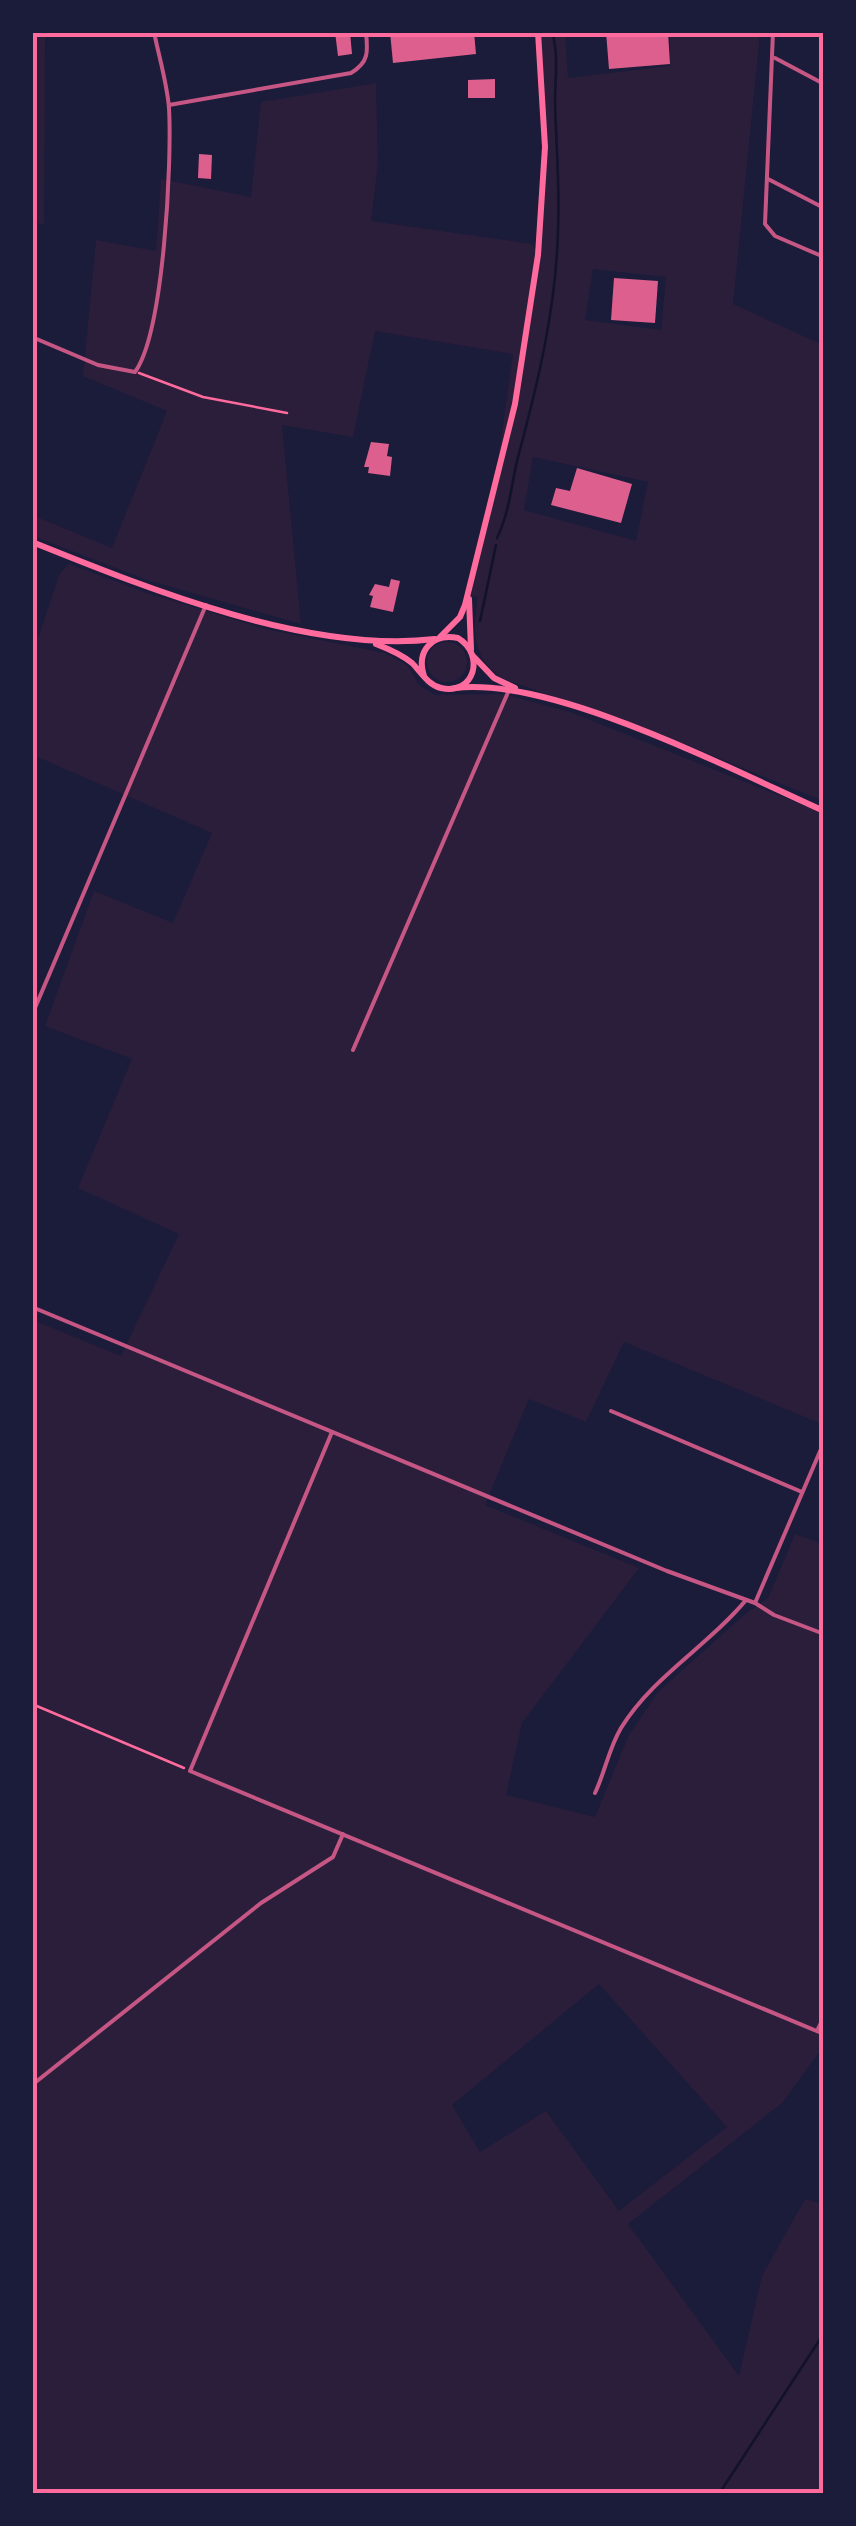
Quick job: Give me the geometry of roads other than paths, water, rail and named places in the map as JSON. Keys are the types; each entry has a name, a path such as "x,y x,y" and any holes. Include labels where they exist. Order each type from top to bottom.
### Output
{"main road":[{"path":"424,676 421,660 428,644 460,617 470,588 514,404 538,255 545,146 538,32"},
{"path":"32,542 122,578 206,605 396,652 437,688 527,693"},
{"path":"455,688 468,679 472,652 470,588"},
{"path":"366,642 458,638 494,678 624,725 824,811"}],"street":[{"path":"32,337 98,364 135,372 146,356 170,176 169,105 154,32"},
{"path":"169,105 351,72 363,65 368,52 366,32"},
{"path":"773,32 765,211 769,232 824,257"},
{"path":"774,58 824,84"},
{"path":"768,179 824,208"},
{"path":"32,1015 206,605"},
{"path":"353,1050 508,690"},
{"path":"32,1306 824,1634"},
{"path":"611,1411 802,1492"},
{"path":"332,1432 190,1771 824,2034"},
{"path":"755,1603 824,1442"},
{"path":"595,1793 613,1744 633,1710 746,1600"},
{"path":"32,2085 261,1903 333,1857 343,1834"},
{"path":"818,2030 824,2018"}],"waterway":[{"path":"497,538 508,508 539,373 554,288 559,198 552,32"},
{"path":"480,621 496,545"},
{"path":"719,2494 824,2333"}]}
